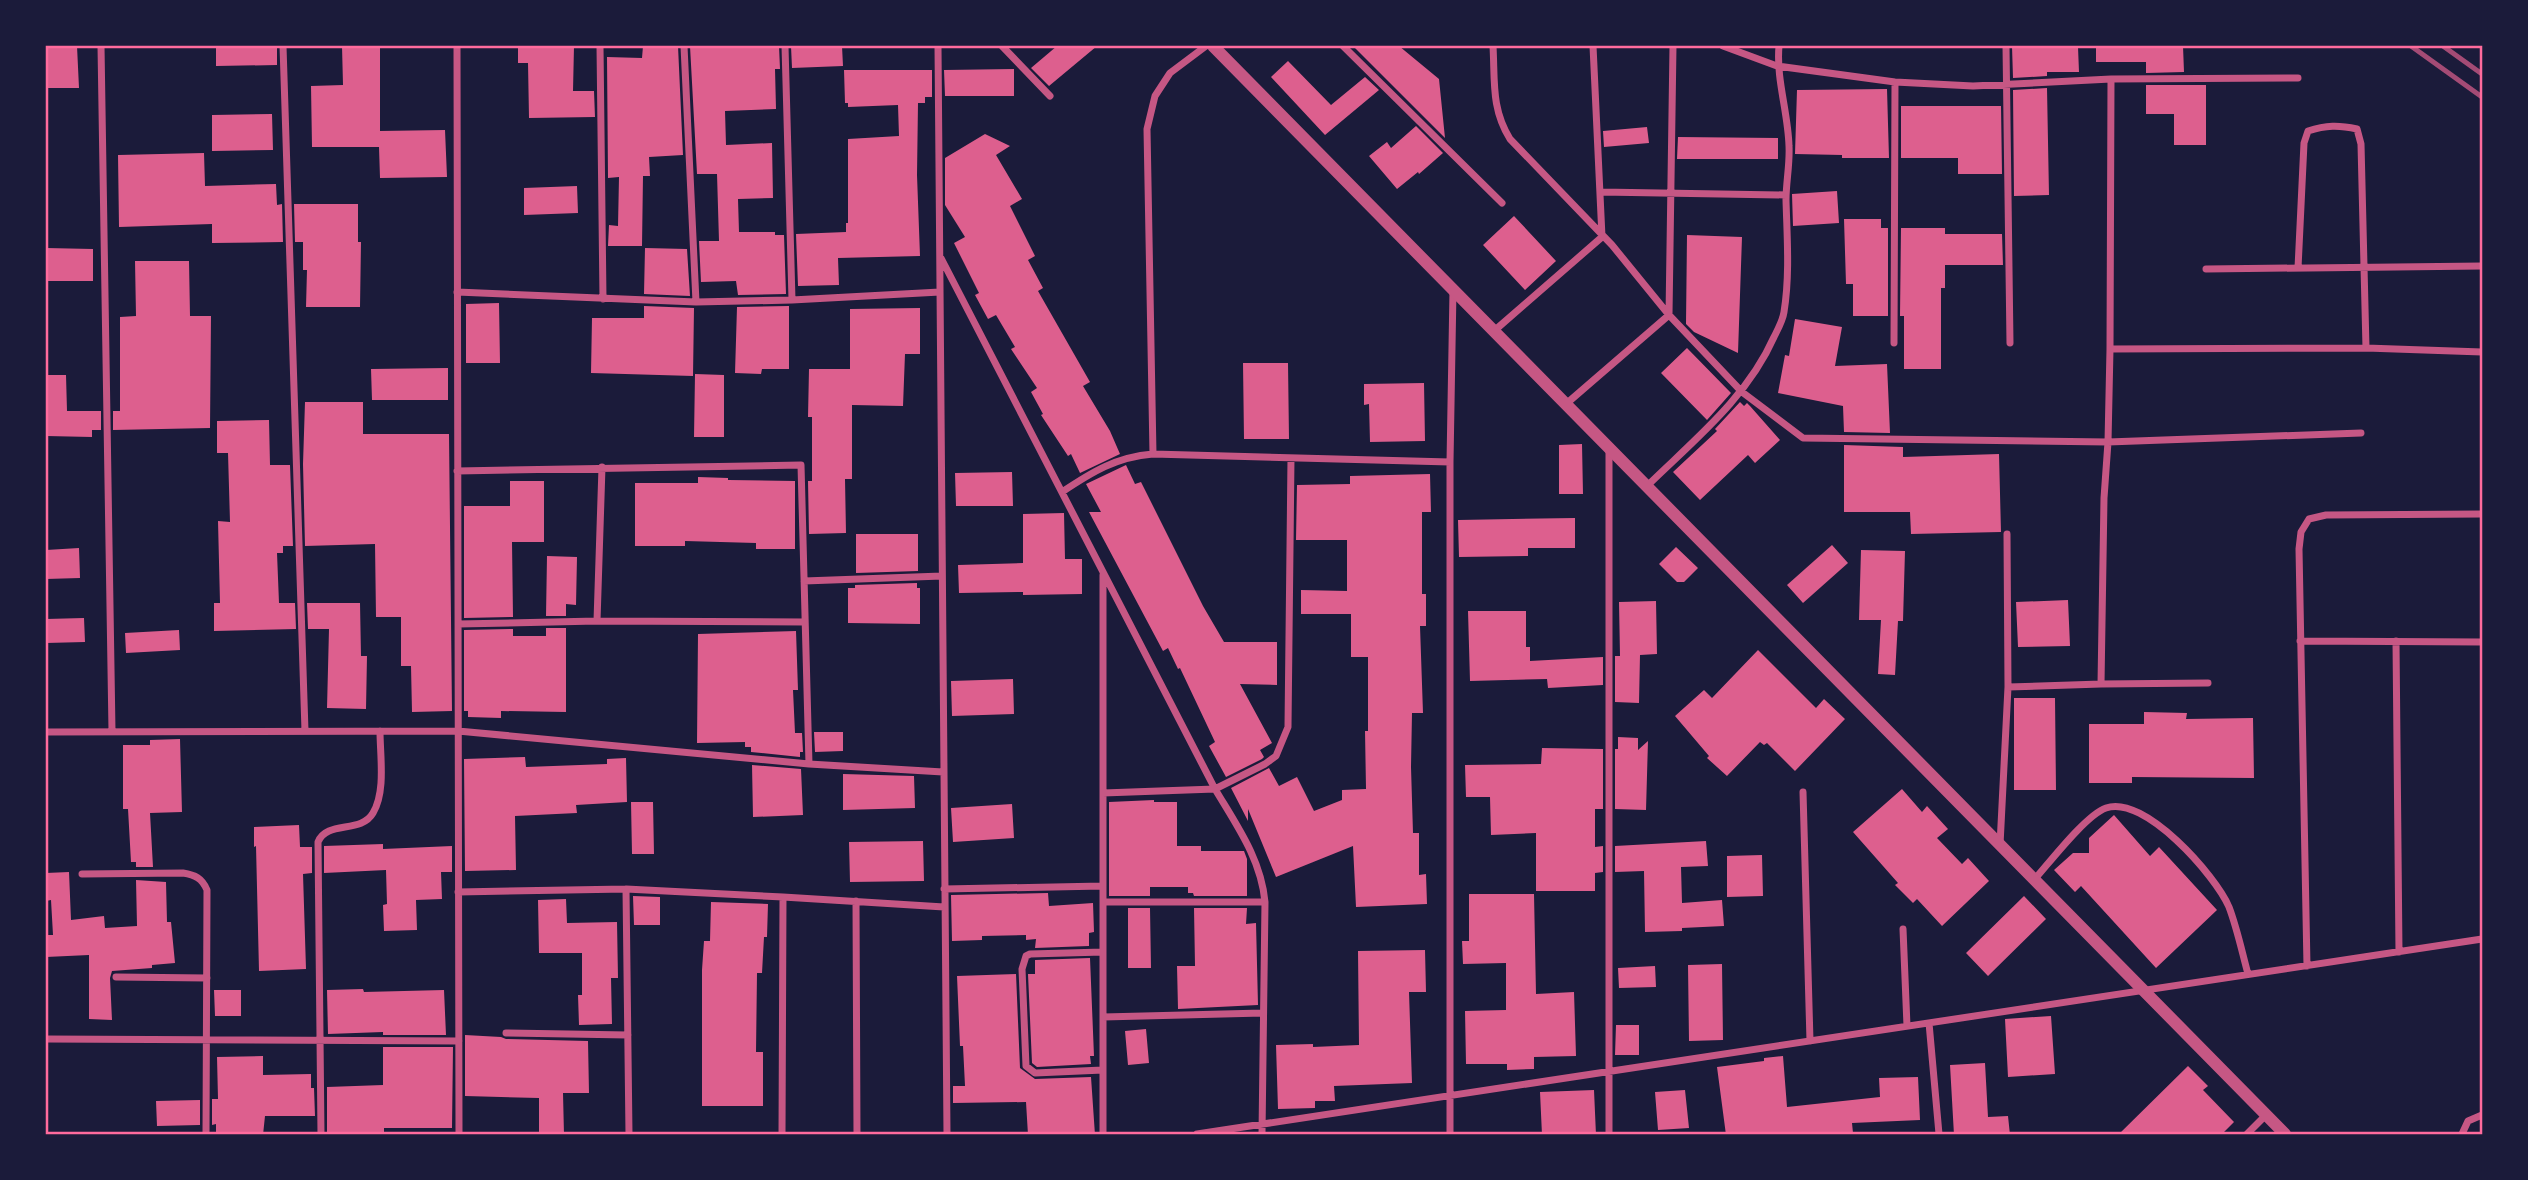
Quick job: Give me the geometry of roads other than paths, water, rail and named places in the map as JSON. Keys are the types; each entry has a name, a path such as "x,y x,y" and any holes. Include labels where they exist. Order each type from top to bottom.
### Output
{"street":[{"path":"101,46 112,732"},
{"path":"283,46 305,731"},
{"path":"457,46 459,1135"},
{"path":"600,46 603,299"},
{"path":"684,46 696,302"},
{"path":"785,46 792,300"},
{"path":"938,46 947,1135"},
{"path":"1002,46 1050,96"},
{"path":"1153,454 1147,129 1155,96 1171,73 1206,46"},
{"path":"1213,46 2285,1135"},
{"path":"1343,46 1502,203"},
{"path":"1493,46 1496,107 1499,122 1510,139 1612,245 1668,315 1742,392 1803,438 2108,442 2361,433"},
{"path":"1593,46 1602,237"},
{"path":"1566,404 1668,315 1673,46"},
{"path":"1723,46 1777,66 1895,82 1973,86 2111,79 2298,78"},
{"path":"1647,486 1742,392 1763,361 1784,315 1787,287 1786,195 1789,150 1787,118 1777,66 1779,46"},
{"path":"2006,46 2010,344"},
{"path":"2101,684 2110,349 2111,79"},
{"path":"1895,82 1895,343"},
{"path":"2298,268 2304,143 2308,131 2323,126 2343,125 2357,129 2361,144 2366,348"},
{"path":"1601,192 1786,195"},
{"path":"1494,331 1602,237"},
{"path":"939,255 1215,789 1255,857 1265,902 1262,1135"},
{"path":"2206,270 2483,267"},
{"path":"1450,1135 1450,462 1453,289"},
{"path":"457,292 696,302 940,292"},
{"path":"2110,349 2366,348 2483,352"},
{"path":"1609,448 1609,1135"},
{"path":"1062,492 1091,472 1130,456 1153,454 1450,462"},
{"path":"1103,793 1215,789 1265,764 1276,755 1288,727 1291,458"},
{"path":"457,471 801,465 809,764"},
{"path":"597,621 602,467"},
{"path":"2308,965 2300,641 2301,532 2309,519 2326,515 2483,513"},
{"path":"2000,845 2008,687 2007,534"},
{"path":"1103,570 1103,1135"},
{"path":"804,582 942,576"},
{"path":"457,624 597,621 805,622"},
{"path":"2300,641 2483,642"},
{"path":"2396,641 2399,952"},
{"path":"2008,687 2208,683"},
{"path":"321,1135 318,842 327,832 365,823 372,816 380,787 380,731"},
{"path":"46,732 458,731 809,764 943,772"},
{"path":"1803,792 1810,1041"},
{"path":"2034,880 2085,824 2106,808 2128,807 2150,817 2209,874 2228,906 2248,974"},
{"path":"82,874 183,873 200,878 207,890 206,1135"},
{"path":"944,889 1103,886"},
{"path":"458,892 626,889 944,907"},
{"path":"626,889 629,1135"},
{"path":"782,1135 783,897"},
{"path":"856,901 857,1135"},
{"path":"1103,902 1265,902"},
{"path":"1903,929 1907,1026"},
{"path":"1196,1135 2483,939"},
{"path":"1103,952 1030,954 1026,956 1021,969 1026,1066 1035,1073 1103,1070"},
{"path":"116,977 207,978"},
{"path":"1103,1017 1263,1013"},
{"path":"1929,1023 1939,1134 1929,1135"},
{"path":"506,1033 628,1035"},
{"path":"46,1039 459,1041"},
{"path":"2247,1135 2266,1115"},
{"path":"2462,1135 2468,1121 2483,1115"}],"railway":[{"path":"2411,46 2482,97"},
{"path":"2443,46 2482,74"}]}
